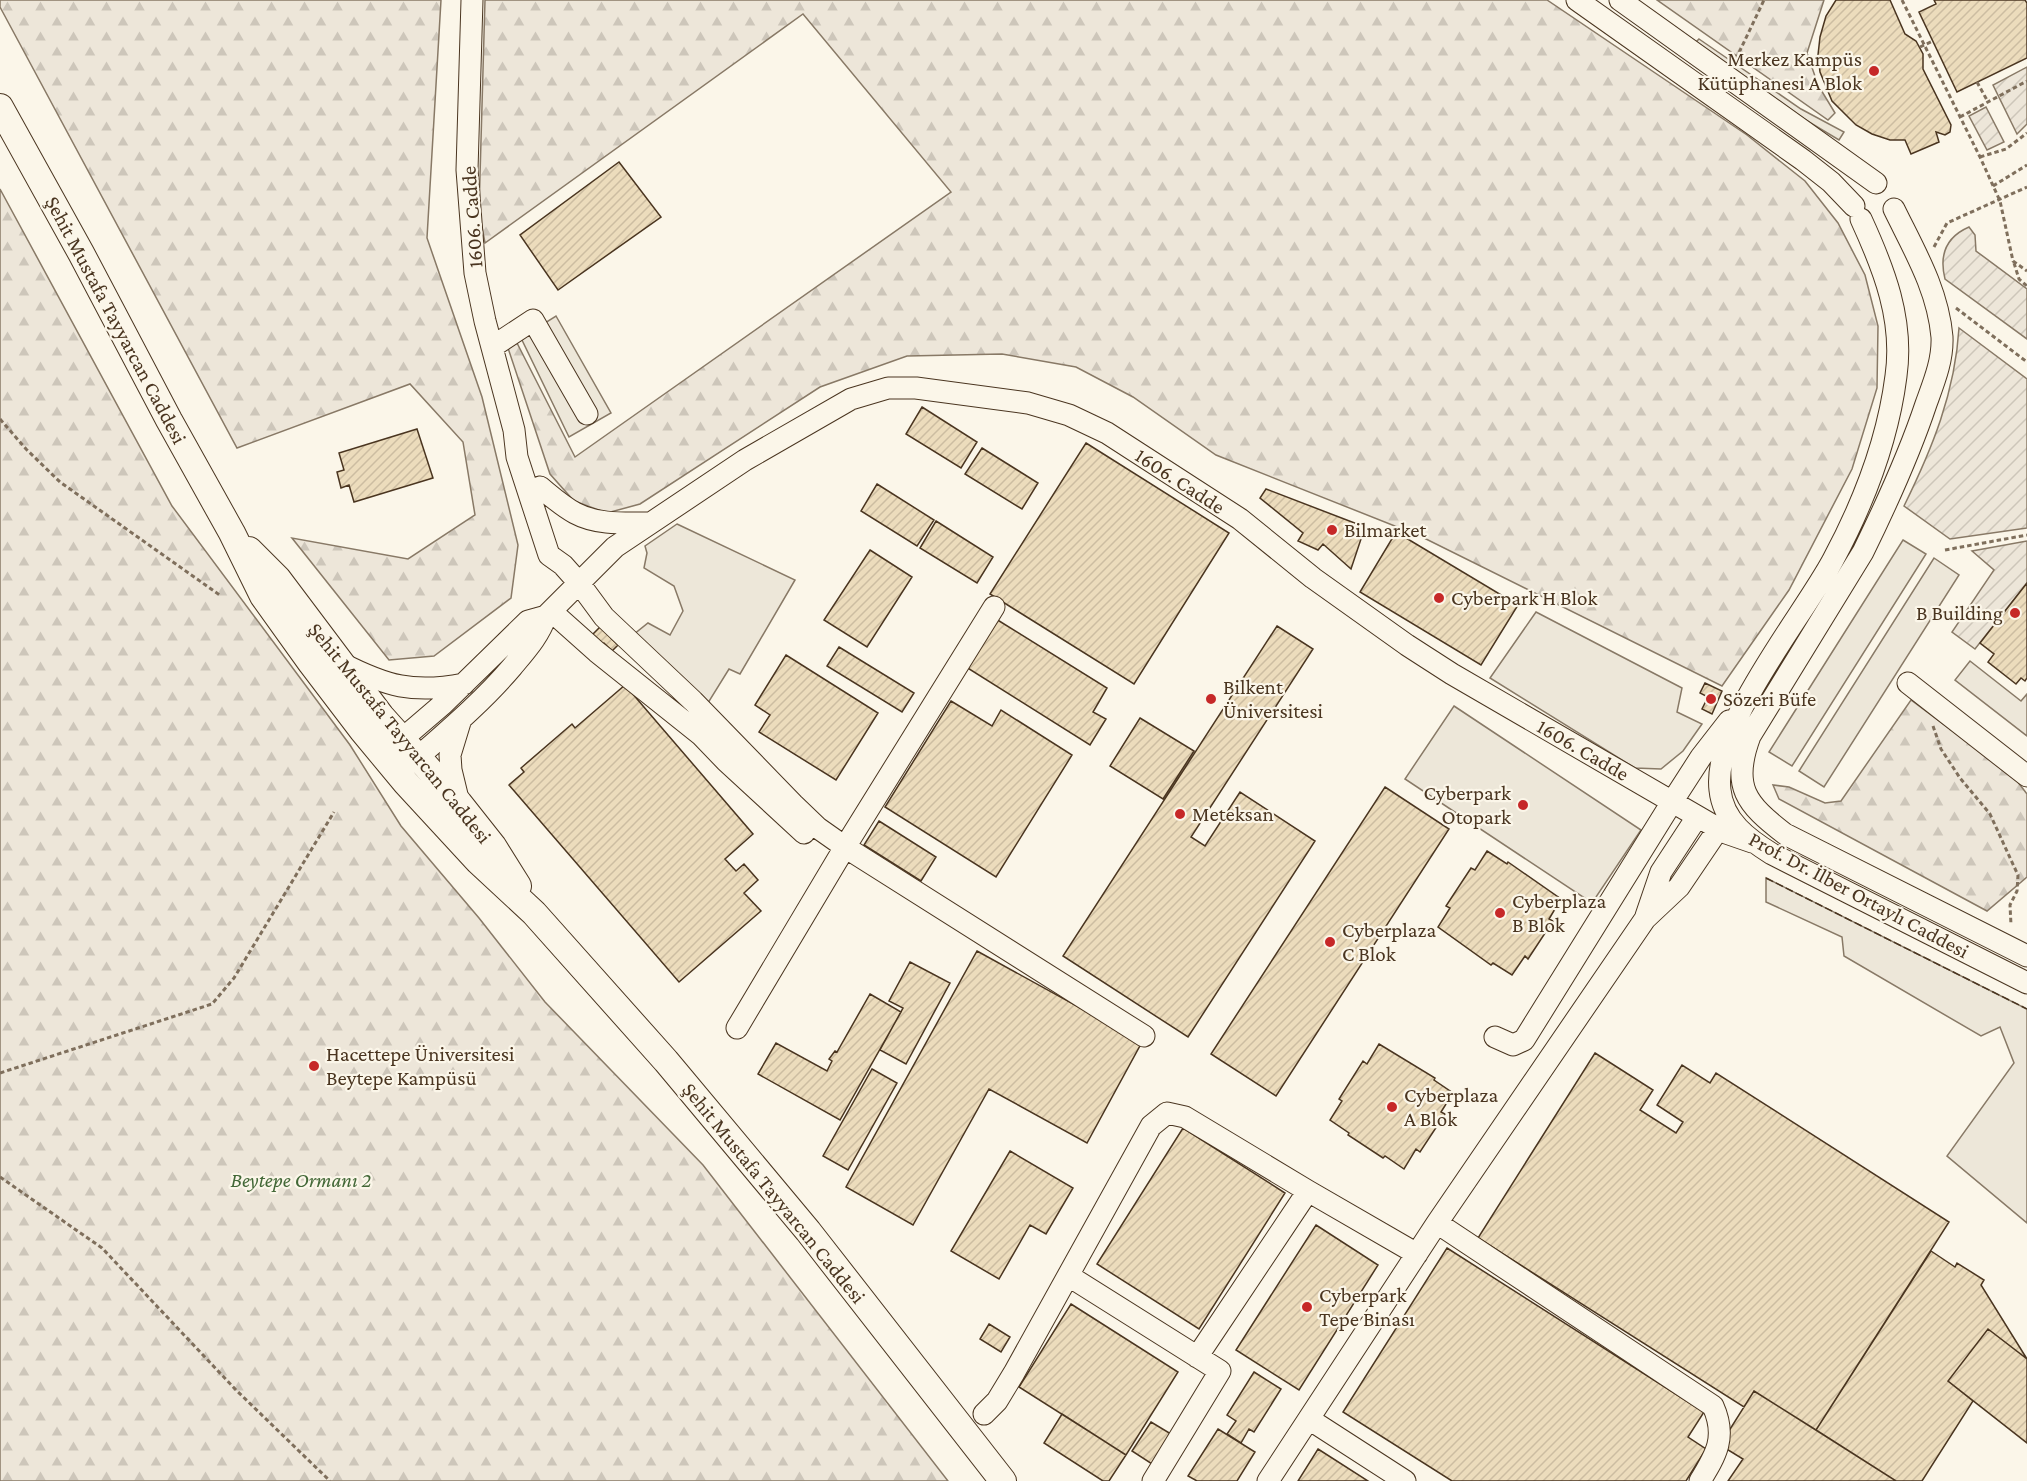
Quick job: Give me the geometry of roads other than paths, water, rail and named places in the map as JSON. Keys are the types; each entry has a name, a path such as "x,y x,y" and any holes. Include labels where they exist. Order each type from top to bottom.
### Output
{"main road":[{"name":"Şehit Mustafa Tayyarcan Caddesi","path":"0,107 232,533 263,596 311,663 400,757 459,803 493,846 534,913"},
{"name":"Şehit Mustafa Tayyarcan Caddesi","path":"232,533 278,579 340,663 400,757 478,861 534,913 653,1046 808,1231 1004,1481"}],"street":[{"name":"1606. Cadde","path":"472,0 467,170 476,273 513,430 517,457 549,555 563,565 579,583 615,547 649,523 745,460 851,399 888,388 916,388 1028,403 1070,415 1107,433 1240,519 1313,578 1452,674 1697,817 1752,842"},
{"name":"Prof. Dr. İlber Ortaylı Caddesi","path":"1577,0 1831,182 1857,212 1880,263 1896,316 1899,346 1896,375 1889,416 1877,456 1854,516 1832,561 1742,708 1728,741 1720,771 1720,791 1727,812 1737,828 1752,842 2027,983"},
{"name":"Prof. Dr. İlber Ortaylı Caddesi","path":"1620,0 1876,183 1887,187 1891,192 1894,209 1929,281 1937,307 1942,338 1939,366 1911,449 1863,552 1750,736 1743,756 1742,778 1746,797 1761,815 1785,834 2019,952"},
{"path":"1670,66 1684,45"},
{"path":"1876,183 1870,183 1859,189 1856,194 1857,212 1873,224 1880,223 1891,215 1894,209"},
{"path":"492,347 533,320 587,414"},
{"name":"1606. Cadde","path":"513,430 529,452 560,548 563,565"},
{"path":"540,487 573,512 587,519 612,523 649,523"},
{"path":"400,757 464,684 528,621 548,613 579,583 604,617 693,701 818,828 1144,1035"},
{"path":"737,1028 845,847 994,607"},
{"path":"400,757 461,719 494,688 541,631 548,613"},
{"path":"548,613 701,735 794,826 820,845 845,847"},
{"path":"340,663 378,681 399,687 445,688 464,684"},
{"path":"1908,683 2027,776"},
{"path":"1495,1037 1513,1045 1524,1040 1672,802 1719,733 1742,708"},
{"path":"459,803 451,770 450,754 461,719"},
{"path":"1645,919 1661,872 1697,817"},
{"path":"1268,1481 1437,1223 1645,919 1679,887 1719,828"},
{"path":"984,1414 997,1401 1151,1126 1167,1113 1185,1117 1417,1254"},
{"path":"1197,1357 1308,1191"},
{"path":"1437,1223 1713,1406 1720,1427 1719,1438 1712,1460 1700,1481"},
{"path":"1069,1276 1220,1371 1153,1481"},
{"path":"1309,1419 1405,1481"}],"place":[{"name":"Merkez Kampüs Kütüphanesi A Blok","path":"1874,71"},
{"name":"Bilmarket","path":"1332,530"},
{"name":"Cyberpark H Blok","path":"1439,598"},
{"name":"B Building","path":"2015,613"},
{"name":"Bilkent Üniversitesi","path":"1211,699"},
{"name":"Sözeri Büfe","path":"1711,699"},
{"name":"Cyberpark Otopark","path":"1523,805"},
{"name":"Meteksan","path":"1180,814"},
{"name":"Cyberplaza B Blok","path":"1500,913"},
{"name":"Cyberplaza C Blok","path":"1330,942"},
{"name":"Hacettepe Üniversitesi Beytepe Kampüsü","path":"314,1066"},
{"name":"Cyberplaza A Blok","path":"1392,1107"},
{"name":"Cyberpark Tepe Binası","path":"1307,1307"}],"park label":[{"name":"Beytepe Ormanı 2","path":"301,1180"}]}
